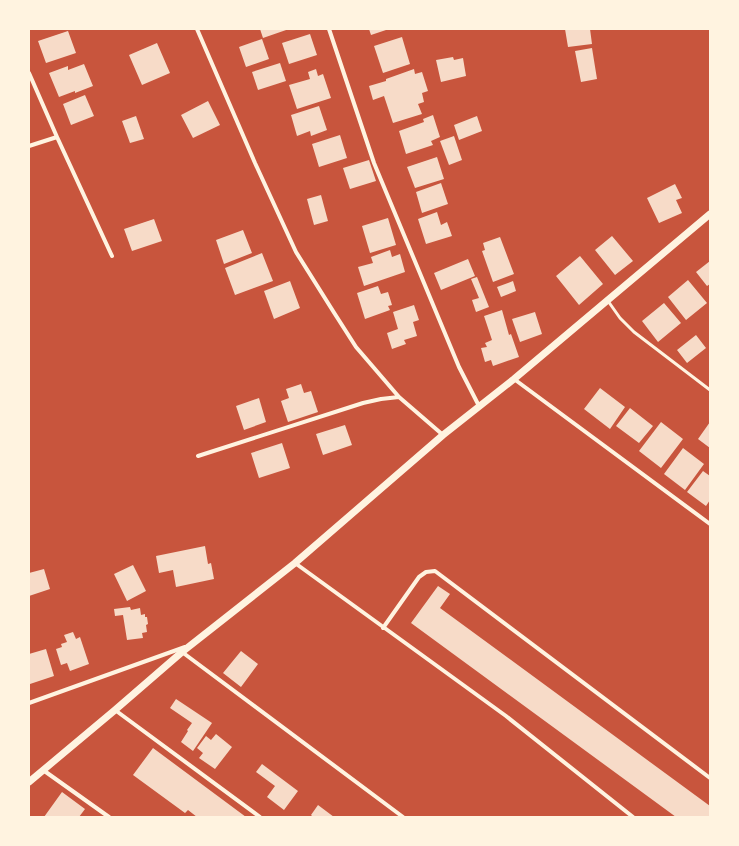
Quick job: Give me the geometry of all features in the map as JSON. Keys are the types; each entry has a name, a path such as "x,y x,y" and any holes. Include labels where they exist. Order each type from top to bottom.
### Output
{"street":[{"path":"197,29 255,163 296,252 356,347 399,397 443,435"},
{"path":"329,29 374,163 459,367 480,406"},
{"path":"29,73 112,256"},
{"path":"29,146 57,137"},
{"path":"29,782 182,652 295,563 443,435 514,379 710,214"},
{"path":"514,379 710,524"},
{"path":"198,456 363,403 399,397"},
{"path":"295,563 506,716 633,817"},
{"path":"384,628 420,577 426,572 435,571 710,778"},
{"path":"29,703 191,645"},
{"path":"182,652 403,817"},
{"path":"115,710 260,817"},
{"path":"43,770 109,817"}],"lane":[{"path":"608,301 620,318 634,332 710,390"}],"building":[{"path":"260,29 289,29 263,38"},
{"path":"369,29 389,29 371,35"},
{"path":"565,29 590,29 592,44 568,47"},
{"path":"68,31 76,53 46,63 38,41"},
{"path":"310,34 317,55 289,64 282,43"},
{"path":"402,37 410,64 383,73 374,46"},
{"path":"262,39 269,59 246,67 239,47"},
{"path":"157,43 170,73 142,85 129,55"},
{"path":"592,48 597,79 581,82 575,51"},
{"path":"453,57 454,60 463,58 466,76 441,82 436,60"},
{"path":"280,63 286,81 258,90 252,72"},
{"path":"84,64 93,86 59,97 49,73 68,66 68,70"},
{"path":"316,69 318,76 323,74 331,98 297,109 289,85 310,79 308,72"},
{"path":"414,69 415,74 422,72 428,91 422,93 424,102 418,104 422,114 393,123 384,96 373,100 369,86 386,81 386,79"},
{"path":"85,95 94,116 71,125 63,104"},
{"path":"208,101 220,125 193,138 181,115"},
{"path":"319,106 327,130 311,136 310,131 297,136 291,115"},
{"path":"433,115 440,137 431,141 433,145 406,154 399,131 424,122 423,119"},
{"path":"136,116 144,139 130,143 122,121"},
{"path":"477,116 482,131 459,140 454,125"},
{"path":"340,135 347,158 319,167 312,144"},
{"path":"454,136 462,160 449,165 440,141"},
{"path":"437,157 444,179 415,188 407,167"},
{"path":"369,160 376,181 350,189 343,168"},
{"path":"441,183 448,204 422,213 416,192"},
{"path":"675,184 682,198 676,200 682,213 659,223 647,198"},
{"path":"321,195 328,221 314,225 307,199"},
{"path":"437,212 441,225 447,222 452,236 426,244 418,219"},
{"path":"388,218 396,245 370,253 362,226"},
{"path":"154,219 162,241 132,251 124,229"},
{"path":"243,230 252,253 224,264 216,240"},
{"path":"612,236 633,261 615,275 595,250"},
{"path":"500,237 514,274 493,282 482,251 485,250 483,243"},
{"path":"390,250 392,257 400,254 405,272 364,286 358,267 373,263 371,257"},
{"path":"262,253 273,281 235,295 225,268"},
{"path":"580,256 603,284 579,305 556,276"},
{"path":"468,259 475,276 441,290 434,273"},
{"path":"710,261 710,284 707,286 696,272"},
{"path":"477,277 489,307 476,312 472,300 479,298 471,279"},
{"path":"688,280 707,303 686,320 668,297"},
{"path":"290,281 300,308 274,319 264,291"},
{"path":"513,281 516,291 501,297 497,287"},
{"path":"378,286 381,294 388,292 392,305 388,306 390,310 365,319 357,293"},
{"path":"664,303 681,323 658,342 642,321"},
{"path":"414,305 419,320 413,322 417,336 404,340 406,344 392,349 387,333 398,329 393,312"},
{"path":"502,310 509,335 511,334 519,357 493,366 491,360 485,362 481,348 487,347 485,343 492,340 484,316"},
{"path":"535,312 542,334 520,342 512,319"},
{"path":"696,335 706,348 687,363 677,350"},
{"path":"301,384 304,393 311,391 318,412 288,422 281,401 289,398 286,389"},
{"path":"600,388 625,407 610,429 584,409"},
{"path":"259,398 266,422 244,430 236,406"},
{"path":"630,408 653,426 639,443 616,426"},
{"path":"661,422 683,439 661,468 639,451"},
{"path":"710,422 710,448 698,439"},
{"path":"345,425 352,445 323,455 316,434"},
{"path":"282,443 290,468 259,478 251,453"},
{"path":"683,448 704,464 685,490 664,474"},
{"path":"703,471 710,476 710,500 706,506 687,492"},
{"path":"205,546 208,564 211,563 214,579 176,587 173,570 159,573 156,556"},
{"path":"133,565 146,591 127,601 114,574"},
{"path":"44,569 50,589 29,596 29,573"},
{"path":"438,586 450,594 440,608 710,806 710,817 676,817 411,623"},
{"path":"130,607 131,610 140,608 141,615 145,614 145,617 147,617 147,632 142,633 143,638 127,640 123,615 115,616 114,609"},
{"path":"73,632 76,639 80,637 89,664 70,671 67,663 61,665 56,649 62,647 61,644 67,642 64,635"},
{"path":"46,649 54,676 30,684 29,654"},
{"path":"241,651 258,664 241,687 223,673"},
{"path":"176,699 212,723 193,751 181,742 192,723 170,708"},
{"path":"216,734 232,747 215,769 199,758 203,753 197,748 206,736 211,740"},
{"path":"153,748 246,817 197,817 188,810 185,813 133,775"},
{"path":"262,764 298,791 284,810 267,797 275,786 256,772"},
{"path":"62,792 85,809 79,817 44,817"},
{"path":"318,805 334,817 313,817 311,815"}]}
